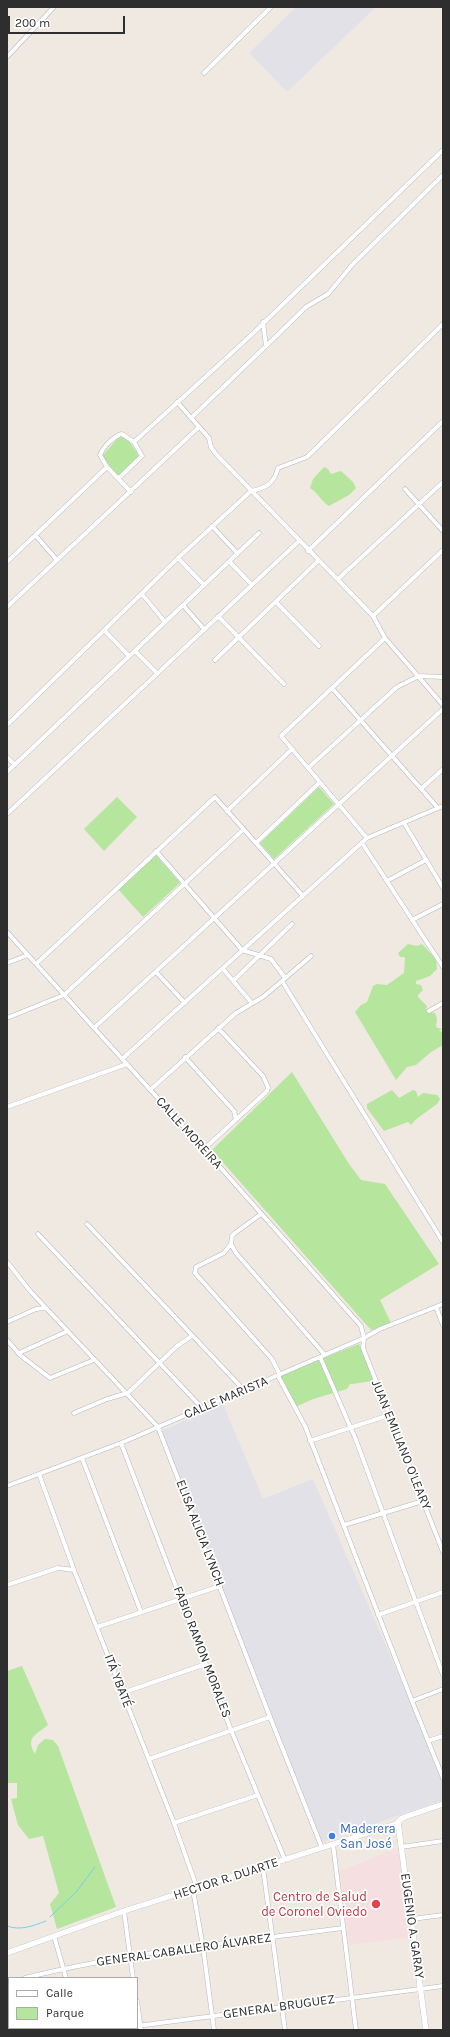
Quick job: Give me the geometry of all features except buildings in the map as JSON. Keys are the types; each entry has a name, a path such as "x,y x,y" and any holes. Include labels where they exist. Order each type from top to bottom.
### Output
{"street":[{"path":"7,57 54,7"},
{"path":"204,73 271,7"},
{"path":"134,442 263,322 443,150"},
{"path":"191,418 306,307 328,294 353,264 443,175"},
{"path":"263,322 266,346"},
{"path":"7,725 212,526 251,491 271,484 278,468 307,457 443,324"},
{"path":"177,402 209,438 211,447 216,454 308,551 374,616 385,638 443,705"},
{"path":"308,551 443,421"},
{"path":"7,607 199,427"},
{"path":"119,478 142,456 134,442 122,434 118,435 101,452 101,457 107,467 131,492"},
{"path":"7,562 107,467"},
{"path":"338,579 443,482"},
{"path":"406,489 443,530"},
{"path":"212,526 237,553"},
{"path":"7,772 259,533"},
{"path":"36,536 57,560"},
{"path":"7,814 299,541"},
{"path":"374,616 443,550"},
{"path":"178,558 204,585"},
{"path":"229,561 252,584"},
{"path":"215,660 318,561"},
{"path":"142,594 165,622"},
{"path":"276,602 319,646"},
{"path":"183,605 204,629"},
{"path":"218,616 284,684"},
{"path":"105,631 129,656"},
{"path":"367,838 281,736 385,638"},
{"path":"135,651 157,673"},
{"path":"308,768 397,687 419,676 443,677"},
{"path":"332,688 438,808"},
{"path":"94,1028 443,709"},
{"path":"227,811 292,749"},
{"path":"7,757 14,765"},
{"path":"421,789 443,768"},
{"path":"256,843 320,782"},
{"path":"36,964 215,797 303,896"},
{"path":"122,1059 367,838 443,806"},
{"path":"404,823 443,888"},
{"path":"7,1018 64,995 244,829"},
{"path":"362,843 443,967"},
{"path":"156,851 242,950 271,959 443,1242"},
{"path":"387,881 426,860"},
{"path":"412,920 443,904"},
{"path":"234,982 292,924"},
{"name":"CALLE MOREIRA","path":"7,932 348,1310 361,1326 364,1338"},
{"path":"7,963 28,955"},
{"path":"150,1090 218,1028 251,1002 263,996 284,980 311,956"},
{"path":"438,960 443,957"},
{"path":"223,969 251,1002"},
{"path":"156,972 185,1003"},
{"path":"430,1011 443,1003"},
{"path":"204,1149 267,1091 268,1087 263,1076 218,1028"},
{"path":"185,1057 234,1111 236,1120"},
{"path":"7,1107 127,1064"},
{"path":"261,1214 232,1236 231,1244 224,1252 196,1267 195,1273 272,1359 304,1426 443,1778"},
{"path":"87,1224 244,1390"},
{"path":"38,1234 203,1409"},
{"path":"231,1244 236,1253 324,1355"},
{"name":"ELISA ALICIA LYNCH","path":"7,1262 46,1308 94,1360 128,1393 158,1427 322,1848"},
{"name":"CALLE MARISTA","path":"7,1486 121,1443 203,1409 364,1338 380,1329 443,1304"},
{"path":"436,1307 443,1325"},
{"path":"7,1322 36,1309 46,1308"},
{"path":"19,1353 68,1331"},
{"path":"74,1413 107,1399 128,1393 177,1346 192,1336"},
{"name":"JUAN EMILIANO O'LEARY","path":"364,1338 363,1348 443,1552"},
{"path":"7,1340 19,1353 50,1378 94,1360"},
{"path":"320,1357 351,1429 417,1602 443,1675"},
{"path":"310,1441 351,1429 389,1415"},
{"name":"FABIO RAMON MORALES","path":"121,1443 182,1598 231,1730 285,1860"},
{"path":"82,1458 141,1612"},
{"name":"ITÁ YBATÉ","path":"39,1474 74,1570 174,1823 195,1889 214,2030"},
{"path":"344,1525 423,1501"},
{"path":"7,1585 58,1568 74,1570"},
{"path":"97,1627 220,1586"},
{"path":"378,1615 443,1592"},
{"path":"122,1693 206,1664"},
{"path":"412,1701 443,1689"},
{"path":"149,1759 270,1717"},
{"path":"428,1741 443,1736"},
{"path":"174,1823 258,1795"},
{"name":"HECTOR R. DUARTE","path":"7,1953 124,1911 263,1868 398,1823 402,1818 443,1804"},
{"name":"EUGENIO A. GARAY","path":"398,1823 426,2030"},
{"path":"401,1847 443,1841"},
{"path":"333,1844 356,2030"},
{"path":"263,1868 285,2030"},
{"path":"124,1911 134,1977"},
{"path":"412,1919 443,1915"},
{"name":"GENERAL CABALLERO ÁLVAREZ","path":"29,1977 65,1968 130,1956 343,1928"},
{"path":"54,1936 65,1968 66,1977"},
{"name":"GENERAL BRUGUEZ","path":"140,2027 282,2006 443,1986"},
{"path":"138,2010 140,2027"}],"shaded area":[{"path":"296,7 376,7 287,92 249,53"},
{"path":"223,1404 263,1499 313,1479 418,1719 443,1782 443,1800 322,1842 159,1432"},
{"name":"Centro de Salud de Coronel Oviedo","path":"398,1848 412,1937 349,1945 340,1871"}],"green space":[{"path":"122,436 127,438 139,456 119,475 116,474 102,456 118,438"},
{"path":"324,467 328,469 331,474 341,471 353,482 356,488 349,495 329,506 310,488 313,479"},
{"path":"319,787 334,804 274,859 260,843"},
{"path":"117,797 137,817 104,851 84,829"},
{"path":"155,854 180,883 143,917 118,889"},
{"path":"408,944 417,946 422,944 436,959 437,969 430,976 416,981 416,984 421,985 423,990 418,997 427,1006 426,1011 435,1013 437,1018 436,1027 441,1029 443,1026 443,1028 439,1031 443,1032 443,1045 431,1052 416,1065 407,1067 396,1080 355,1012 361,1005 367,1002 373,986 377,984 387,985 404,973 405,957 400,957 398,953"},
{"path":"292,1072 349,1164 361,1180 385,1184 439,1264 380,1300 392,1325 371,1330 212,1150"},
{"path":"392,1090 399,1098 413,1090 416,1091 418,1097 423,1093 437,1095 440,1099 437,1104 415,1120 411,1125 408,1122 384,1131 367,1108 367,1104"},
{"path":"359,1344 375,1382 369,1381 350,1384 347,1389 313,1399 293,1408 278,1376"},
{"path":"22,1666 48,1725 33,1737 31,1744 32,1748 35,1754 38,1745 45,1739 53,1740 58,1746 116,1907 57,1929 50,1904 59,1893 43,1836 29,1839 18,1825 11,1799 17,1798 17,1783 7,1783 7,1671"}],"waterway":[{"path":"50,1917 77,1891 95,1867"},
{"path":"7,1926 22,1928 46,1921"}],"place":[{"name":"Maderera San José","path":"332,1836"},
{"name":"Centro de Salud de Coronel Oviedo","path":"376,1904"}]}
